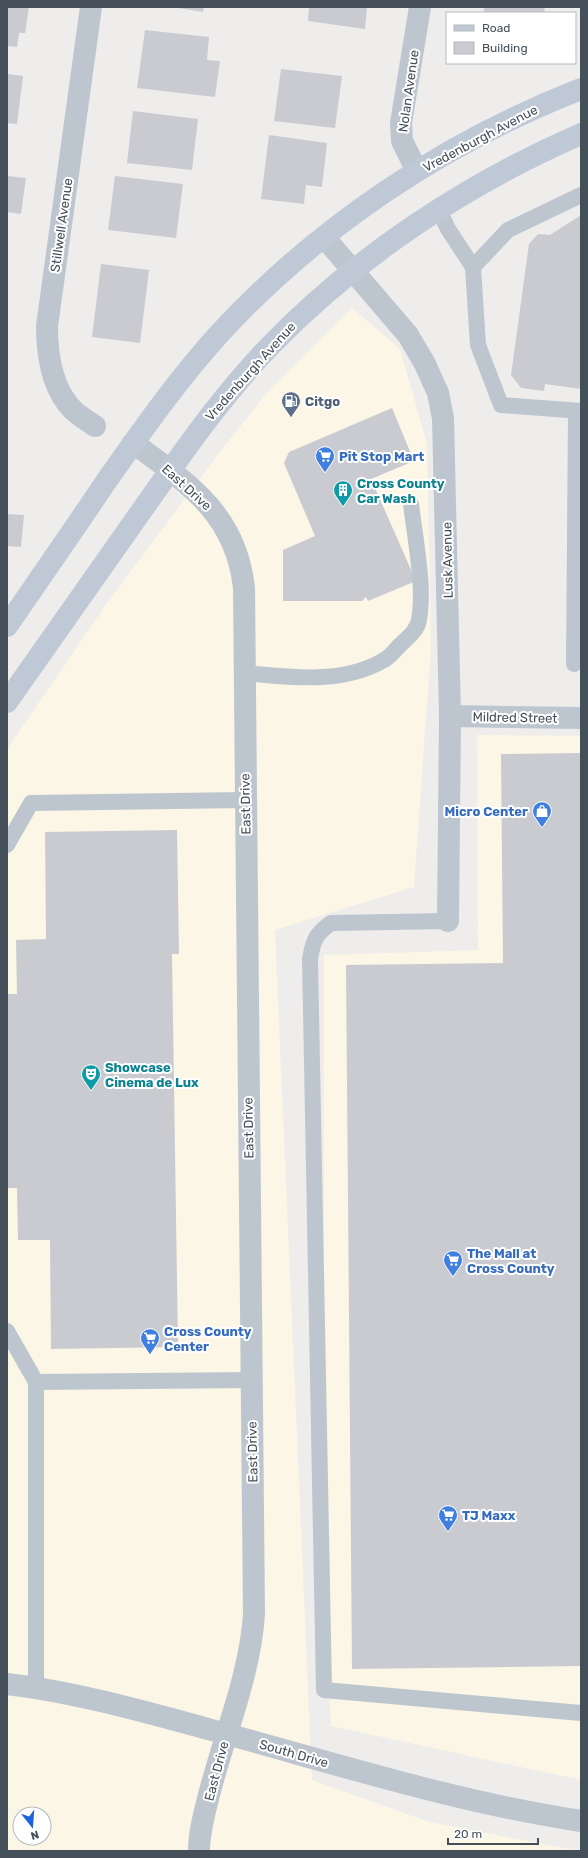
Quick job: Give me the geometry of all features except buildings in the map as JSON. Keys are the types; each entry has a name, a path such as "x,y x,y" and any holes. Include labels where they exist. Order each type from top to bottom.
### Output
{"street":[{"name":"Stillwell Avenue","path":"91,7 47,326 47,350 60,392 72,409 95,426"},
{"name":"Nolan Avenue","path":"417,171 402,141 402,123 420,7"},
{"name":"Vredenburgh Avenue","path":"7,626 133,443 178,383 220,333 273,281 324,237 369,203 417,171 492,129 581,89"},
{"name":"Vredenburgh Avenue","path":"7,702 213,411 268,348 320,297 352,271 439,210 496,176 581,134"},
{"name":"Lusk Avenue","path":"324,237 408,334 425,364 438,393 443,418 450,716 448,921"},
{"name":"East Drive","path":"133,443 170,470 195,491 215,512 229,533 237,553 244,588 254,1614 253,1634 247,1664 226,1734 206,1810 199,1851"},
{"name":"Mildred Street","path":"450,716 581,718"},
{"name":"South Drive","path":"7,1684 36,1687 102,1701 436,1792 581,1820"}],"lane":[{"path":"473,267 508,230 581,195"},
{"path":"439,210 448,229 473,267 478,345 501,405 579,411 574,664"},
{"path":"244,673 287,677 336,676 357,673 385,660 416,630 419,620 420,586 411,504"},
{"path":"7,845 31,803 245,800"},
{"path":"448,921 331,923 320,931 313,943 310,958 324,1690 581,1713"},
{"path":"7,1331 36,1382 36,1687"},
{"path":"36,1382 251,1380"}],"shaded area":[{"name":"Cross County Center","path":"352,308 400,349 427,444 431,647 414,887 275,930 312,1780 429,1822 580,1851 7,1851 7,749 105,606 216,457 266,394"},
{"name":"The Mall at Cross County","path":"477,735 581,736 581,1780 331,1726 324,1600 324,955 478,950"}],"place":[{"name":"Citgo","path":"291,418"},
{"name":"Pit Stop Mart","path":"325,473"},
{"name":"Cross County Car Wash","path":"343,507"},
{"name":"Micro Center","path":"542,828"},
{"name":"Showcase Cinema de Lux","path":"91,1091"},
{"name":"The Mall at Cross County","path":"453,1277"},
{"name":"Cross County Center","path":"150,1355"},
{"name":"TJ Maxx","path":"448,1532"}]}
